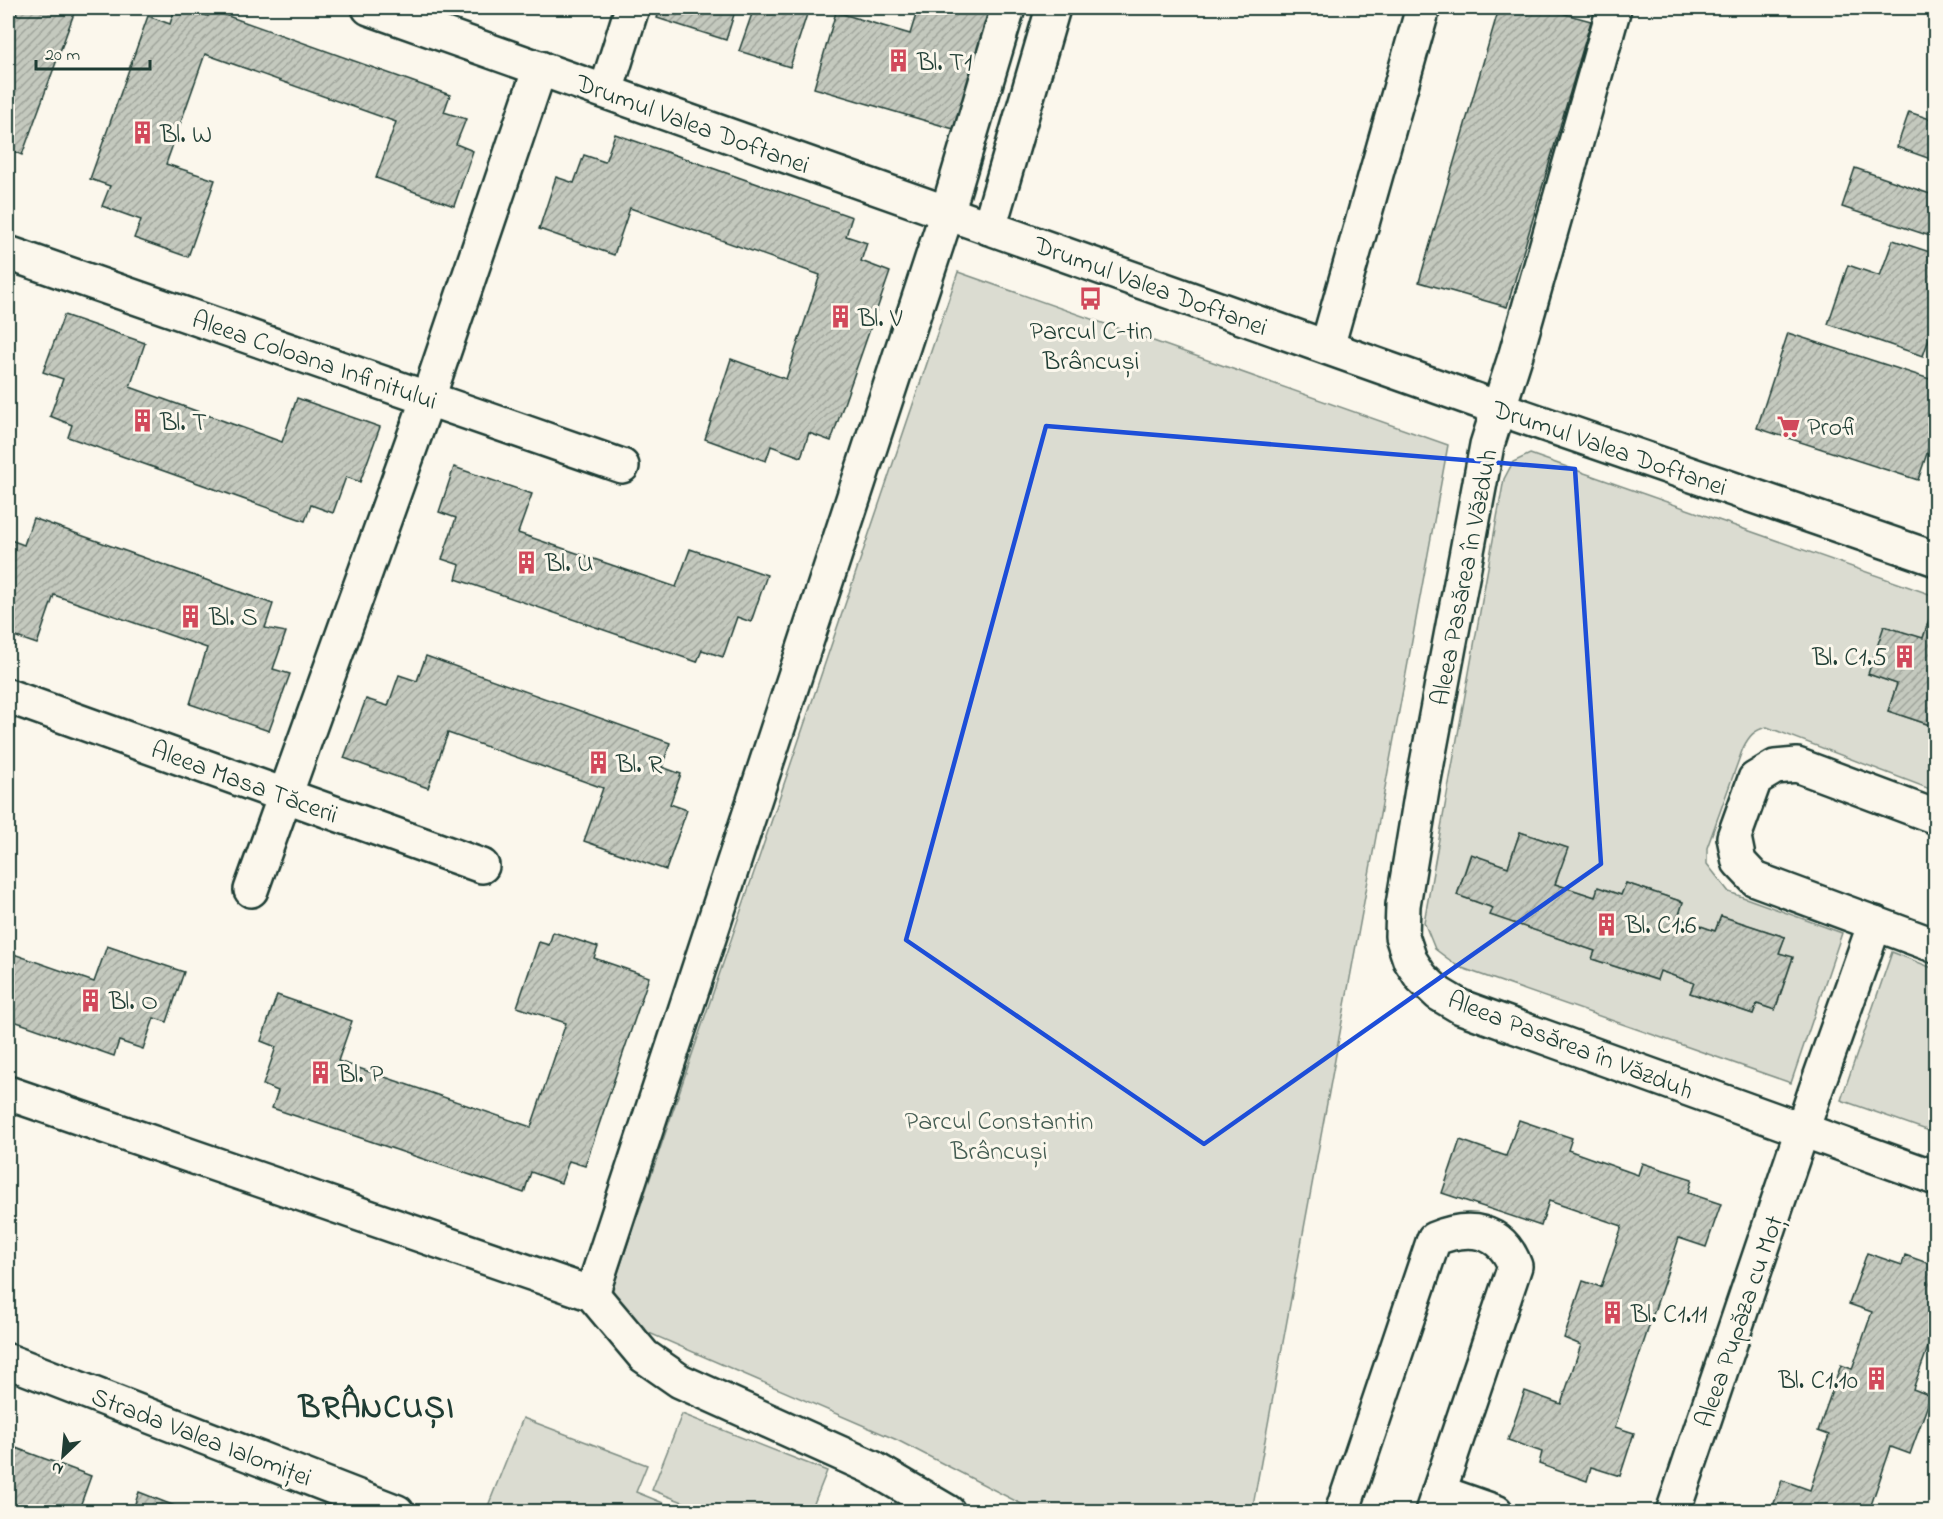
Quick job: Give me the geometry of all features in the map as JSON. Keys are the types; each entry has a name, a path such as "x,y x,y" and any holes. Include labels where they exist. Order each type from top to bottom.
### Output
{"street":[{"name":"Drumul Valea Doftanei","path":"369,8 1498,408 1935,559"},
{"path":"606,92 632,8"},
{"path":"592,1294 947,213 1008,8"},
{"path":"989,228 1053,8"},
{"path":"1327,347 1423,8"},
{"name":"Aleea Pasărea în Văzduh","path":"1614,8 1516,354 1484,457 1403,905 1402,936 1410,960 1421,977 1439,994 1461,1007 1935,1178"},
{"path":"251,890 283,795 428,398 540,68"},
{"name":"Aleea Coloana Infinitului","path":"8,253 622,466"},
{"name":"Aleea Masa Tăcerii","path":"8,696 482,866"},
{"path":"1935,817 1797,765 1775,767 1755,779 1734,837 1739,862 1755,879 1935,946"},
{"name":"Aleea Pupăza cu Moț","path":"1673,1512 1875,923"},
{"path":"8,1094 592,1294 644,1356 674,1377 700,1392 871,1467 948,1512"},
{"path":"1342,1512 1434,1239 1448,1233 1468,1230 1498,1239 1510,1252 1515,1266 1435,1502 1496,1512"},
{"name":"Strada Valea Ialomiței","path":"8,1361 397,1512"}],"highlighted area":[{"path":"1046,426 1575,469 1601,864 1204,1144 906,940"}],"green space":[{"name":"Parcul Constantin Brâncuși","path":"958,272 1448,445 1252,1511 1035,1511 897,1440 642,1330 611,1293"},
{"path":"1530,454 1935,596 1935,622 1929,620 1923,638 1868,674 1897,684 1888,711 1935,727 1935,791 1767,727 1752,734 1743,748 1707,848 1707,864 1729,892 1842,933 1791,1083 1459,967 1435,949 1424,922 1504,479 1513,462","holes":["1520,832 1567,848 1555,884 1595,897 1598,888 1621,895 1626,883 1683,902 1678,918 1715,931 1721,916 1785,937 1779,953 1793,958 1775,1010 1757,1004 1753,1014 1690,993 1694,983 1660,971 1656,980 1592,959 1595,951 1491,915 1493,908 1457,895 1470,855 1508,867"]},
{"path":"1892,952 1935,969 1935,1133 1841,1100"},
{"path":"682,1414 827,1471 811,1511 706,1511 652,1490"},
{"path":"523,1418 647,1465 636,1492 683,1511 486,1511"}],"building":[{"path":"18,8 76,8 22,155 8,149 8,37"},
{"name":"Bl. W","path":"175,8 183,8 208,16 211,10 450,95 444,112 466,119 456,144 473,151 454,206 376,178 396,122 205,54 166,164 215,180 188,257 134,238 141,220 102,206 110,186 90,179 148,16 170,24"},
{"path":"660,8 736,8 726,40 657,18"},
{"path":"754,8 809,8 790,67 739,51"},
{"name":"Bl. T1","path":"918,8 992,8 957,130 814,88 836,12 910,34"},
{"path":"1499,8 1543,8 1591,21 1507,307 1419,282"},
{"path":"1909,112 1936,121 1936,161 1897,147"},
{"name":"Bl. V","path":"615,134 852,217 846,236 867,243 861,261 890,272 831,441 809,433 801,457 771,446 766,461 705,439 731,359 786,379 820,275 630,208 614,255 539,229 556,177 574,183 584,155 605,162"},
{"path":"1855,168 1933,195 1936,188 1936,238 1842,207"},
{"path":"1893,240 1936,254 1936,338 1930,336 1923,356 1828,324 1848,265 1880,276"},
{"name":"Bl. T","path":"64,315 145,343 130,387 282,442 297,398 380,427 360,482 346,477 333,513 311,505 305,521 68,437 72,425 50,416 63,379 43,372"},
{"path":"1788,333 1936,381 1936,427 1918,480 1757,428"},
{"name":"Bl. U","path":"454,467 532,494 518,533 676,587 690,549 767,575 751,622 737,617 723,657 702,650 697,662 456,579 460,565 442,559 456,518 439,512"},
{"name":"Bl. S","path":"33,518 273,604 265,628 286,632 273,669 290,674 269,731 190,704 207,648 54,595 37,644 8,634 8,539 24,545"},
{"name":"Bl. C1.5","path":"1929,620 1936,622 1936,727 1888,711 1897,684 1868,674 1884,626 1923,638"},
{"name":"Bl. R","path":"426,656 670,743 662,767 681,774 670,804 687,810 666,870 584,841 603,788 448,733 428,788 344,758 366,699 388,706 399,675 417,681"},
{"name":"Bl. C1.6","path":"1520,832 1568,848 1555,884 1595,897 1598,887 1621,895 1626,883 1683,902 1678,918 1715,931 1721,916 1785,937 1779,953 1793,957 1775,1010 1757,1004 1753,1014 1690,993 1694,983 1660,971 1657,980 1592,959 1595,951 1490,915 1493,908 1457,895 1471,854 1508,867"},
{"name":"Bl. P","path":"553,932 598,947 594,958 649,977 585,1166 569,1161 561,1183 531,1172 524,1193 272,1108 278,1091 263,1085 276,1047 261,1041 277,995 352,1021 338,1061 531,1127 566,1023 517,1007 539,942 549,945"},
{"name":"Bl. O","path":"107,946 184,972 167,1022 154,1018 143,1049 119,1041 114,1056 8,1019 8,952 94,982"},
{"name":"Bl. C1.11","path":"1519,1120 1572,1138 1568,1150 1638,1175 1642,1163 1692,1179 1688,1193 1721,1204 1706,1247 1679,1238 1615,1427 1634,1433 1620,1476 1591,1467 1587,1481 1539,1464 1542,1452 1508,1440 1525,1391 1561,1404 1581,1345 1564,1338 1583,1281 1601,1287 1622,1226 1549,1201 1541,1226 1442,1193 1460,1140 1506,1156"},
{"name":"Bl. C1.10","path":"1867,1253 1902,1265 1905,1255 1936,1266 1936,1332 1934,1331 1913,1389 1931,1396 1910,1454 1891,1447 1870,1508 1880,1512 1771,1512 1782,1480 1810,1490 1829,1435 1818,1431 1841,1365 1852,1369 1872,1312 1849,1304"},
{"path":"8,1445 91,1476 78,1512 8,1512"},
{"path":"139,1492 190,1512 132,1512"}],"place":[{"name":"Bl. T1","path":"899,61"},
{"name":"Bl. W","path":"142,133"},
{"name":"Parcul C-tin Brâncuși","path":"1091,299"},
{"name":"Bl. V","path":"840,317"},
{"name":"Bl. T","path":"142,421"},
{"name":"Profi","path":"1789,426"},
{"name":"Bl. U","path":"527,562"},
{"name":"Bl. S","path":"191,616"},
{"name":"Bl. C1.5","path":"1905,656"},
{"name":"Bl. R","path":"598,763"},
{"name":"Bl. C1.6","path":"1607,924"},
{"name":"Bl. O","path":"91,1000"},
{"name":"Bl. P","path":"320,1073"},
{"name":"Bl. C1.11","path":"1613,1313"},
{"name":"Bl. C1.10","path":"1876,1379"}],"district":[{"name":"BRÂNCUȘI","path":"377,1406"}]}
